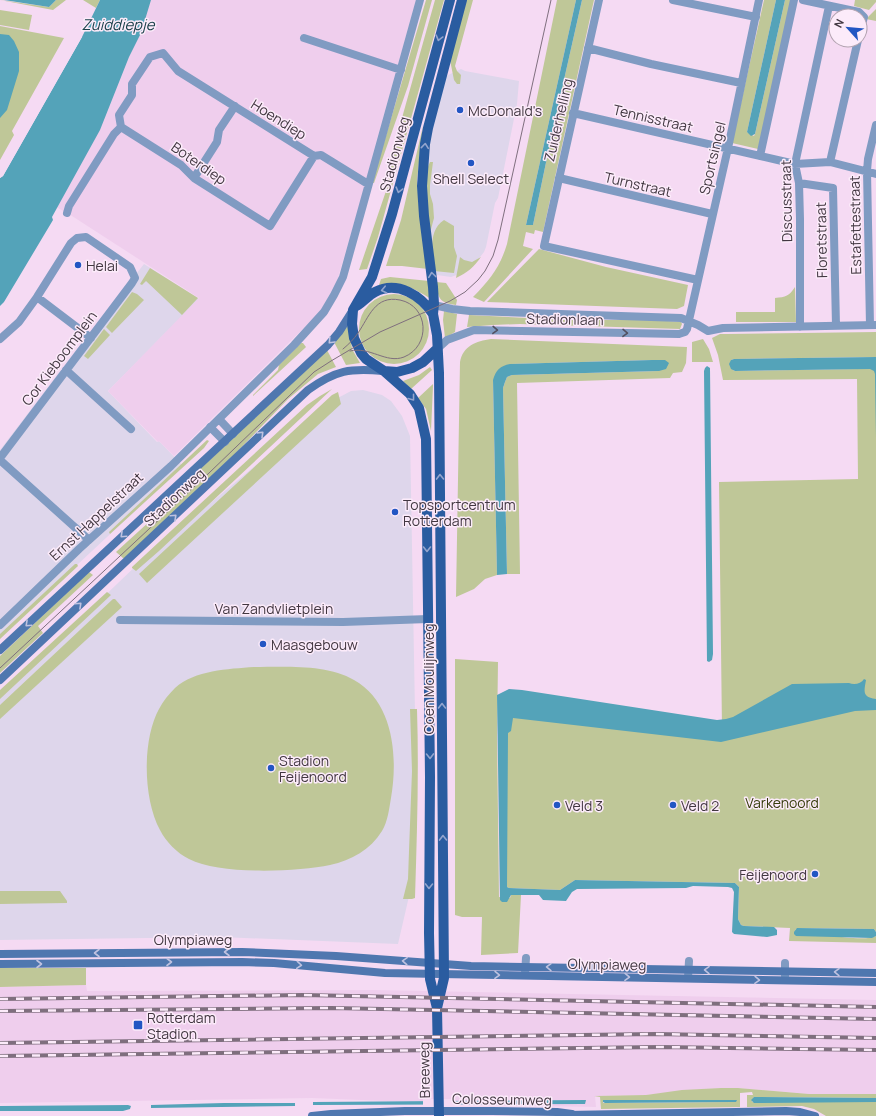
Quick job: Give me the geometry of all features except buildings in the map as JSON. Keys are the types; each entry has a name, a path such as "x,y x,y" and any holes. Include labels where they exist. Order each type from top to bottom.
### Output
{"main road":[{"name":"Stadionweg","path":"0,650 225,442 339,332 372,277 392,214 450,0"},
{"name":"Stadionweg","path":"0,680 308,390 327,377 344,371 362,369 397,372 412,368 423,362 438,349 422,186 425,144 428,128 462,0"},
{"name":"Stadionweg","path":"384,371 366,359 358,349 354,338 352,324 353,310 376,292 389,288 407,291 434,306"},
{"name":"Coen Moulijnweg","path":"438,349 444,933 444,978 438,1008 438,1025"},
{"name":"Coen Moulijnweg","path":"384,371 414,399 419,408 426,439 430,769 429,932 430,979 438,1008"},
{"name":"Olympiaweg","path":"0,954 242,952 336,956 458,965 525,962 689,965 785,967 876,973"},
{"path":"242,952 242,962"},
{"path":"385,960 385,973"},
{"name":"Olympiaweg","path":"0,964 242,962 274,963 385,973 876,982"},
{"name":"Breeweg","path":"438,1025 439,1116"},
{"name":"Colosseumweg","path":"312,1116 405,1111 557,1112 572,1114"},
{"name":"Colosseumweg","path":"557,1116 572,1114 786,1111 800,1112 815,1116"}],"street":[{"name":"Stadionweg","path":"294,345 324,312 343,277 420,0"},
{"name":"Zuiderhelling","path":"598,0 544,246 698,280"},
{"path":"673,0 756,17"},
{"name":"Sportsingel","path":"687,325 728,148 759,0"},
{"path":"760,156 794,0"},
{"path":"803,0 839,8"},
{"name":"Discusstraat","path":"800,327 799,183 796,164 829,6"},
{"path":"304,38 401,70"},
{"path":"588,48 651,64 741,83"},
{"path":"830,162 856,48"},
{"name":"Hoendiep","path":"121,127 119,115 132,95 132,84 150,57 163,54 178,70 314,156 321,155 368,184"},
{"path":"194,178 217,142 219,130 235,106"},
{"name":"Tennisstraat","path":"573,113 796,164 830,162 876,174"},
{"name":"Estafettestraat","path":"873,325 867,171 868,159 876,126"},
{"path":"67,213 69,206 114,134 121,127"},
{"name":"Boterdiep","path":"121,127 181,165 194,178 270,226 314,156"},
{"name":"Turnstraat","path":"559,178 712,214"},
{"name":"Floretstraat","path":"799,183 833,188 836,326"},
{"path":"867,192 876,193"},
{"name":"Cor Kieboomplein","path":"0,459 135,278 133,271 127,264 86,237 81,237 74,240 37,297"},
{"path":"0,339 19,322 37,297 91,338"},
{"name":"Stadionlaan","path":"434,306 470,311 681,318 687,325 698,325 708,331 723,328 873,325"},
{"name":"Stadionlaan","path":"438,349 447,340 474,330 679,334 684,332 687,325"},
{"name":"Ernst Happelstraat","path":"0,624 89,540 171,466 294,345"},
{"path":"66,370 131,429"},
{"path":"219,419 233,434"},
{"path":"210,427 225,442"},
{"path":"0,459 89,540"},
{"name":"Van Zandvlietplein","path":"120,620 343,622 428,619"},
{"path":"525,962 525,976"},
{"path":"688,978 689,965"},
{"path":"785,967 785,981"}],"shaded area":[{"path":"133,0 416,0 364,190 337,281 320,312 174,456 159,441 158,442 108,391 199,298 72,216 37,196"},
{"path":"461,69 519,81 517,104 498,198 495,203 486,247 473,266 465,272 451,277 437,275 430,234 427,152 429,139 446,76"},
{"path":"144,264 199,299 108,391 157,442 159,441 183,466 0,637 0,450"},
{"path":"363,390 382,395 391,401 402,416 410,436 415,712 410,892 398,944 221,937 0,940 0,696 141,561 334,400 351,391"},
{"path":"86,985 87,991 375,990 876,1000 876,1094 809,1094 738,1088 702,1089 646,1095 595,1096 596,1107 484,1105 312,1098 0,1103 0,987"}],"green space":[{"path":"0,0 49,7 56,0 66,0 53,10"},
{"path":"83,0 100,0 96,8"},
{"path":"426,0 432,0 408,86 374,183 372,183"},
{"path":"435,0 444,0 378,237 367,269 359,270 386,191 400,125"},
{"path":"466,0 473,0 455,66 461,75 460,84 457,84 454,80 450,60"},
{"path":"557,0 576,0 526,225 533,225 582,0 594,0 543,232 535,230 534,234 526,232 523,246 533,249 484,302 473,297 494,273 507,244"},
{"path":"764,0 776,0 747,132 754,136 785,0 792,0 758,149 732,143"},
{"path":"855,0 876,0 869,10 868,8 854,6"},
{"path":"876,9 876,21 868,19 868,17"},
{"path":"0,10 32,15 29,30 0,25"},
{"path":"0,26 64,38 12,131 14,135 0,160"},
{"path":"423,126 417,180 420,218 428,269 386,266 401,220"},
{"path":"430,162 433,162 430,194 433,204 434,218 430,233 425,197 425,179"},
{"path":"444,220 454,226 454,247 457,256 454,273 434,271 432,250 433,236 439,224"},
{"path":"539,249 606,267 688,285 684,306 677,309 487,302"},
{"path":"460,257 464,260 472,262 481,257 476,264 464,274 456,278"},
{"path":"150,268 198,298 182,315 146,281 142,285 140,284"},
{"path":"390,277 429,281 431,299 406,286 379,285 381,279"},
{"path":"436,282 446,283 457,300 456,305 446,303 440,299"},
{"path":"795,287 796,322 736,322 736,312 775,312 775,298 787,296"},
{"path":"132,292 144,300 112,333 106,327"},
{"path":"387,294 401,294 414,300 423,309 429,322 427,342 419,354 401,364 387,364 374,358 365,349 359,336 359,322 365,309 374,300"},
{"path":"444,311 457,314 455,332 445,338 443,320"},
{"path":"469,315 567,320 655,320 681,322 682,324 680,329 520,324 467,327"},
{"path":"349,324 352,349 360,363 346,365 334,342"},
{"path":"104,329 110,335 88,359 84,356"},
{"name":"Varkenoord","path":"876,332 876,357 731,360 733,370 735,371 859,369 876,363 876,932 874,929 800,928 795,930 849,938 869,938 876,936 876,943 789,941 790,928 741,925 738,919 739,887 735,883 575,880 560,890 507,887 504,705 722,730 719,482 858,479 857,379 723,380 718,355 712,338 720,334"},
{"path":"491,339 687,347 686,363 682,372 673,373 670,378 517,383 520,574 507,574 503,388 507,377 512,375 659,371 652,360 511,364 493,380 497,575 485,579 474,589 456,597 460,362 464,352 471,345 480,341"},
{"path":"703,339 709,349 713,362 692,362 692,342"},
{"path":"301,343 303,343 306,347 253,396 278,370 279,365"},
{"path":"327,350 336,367 318,374 288,399 233,456 125,558 116,552 173,500 170,497"},
{"path":"430,367 432,370 411,389 403,381 419,375"},
{"path":"433,384 431,431 426,409 418,398"},
{"path":"332,389 159,551 136,571 132,568 307,405"},
{"path":"338,392 341,404 147,583 139,574 332,395"},
{"path":"207,440 209,441 204,448 110,534 109,532"},
{"path":"75,564 78,566 0,639 0,634"},
{"path":"89,572 93,575 38,626 43,633 0,673 0,656"},
{"path":"107,592 111,595 0,699 0,690"},
{"path":"113,599 115,599 122,607 0,719 0,705"},
{"path":"455,659 498,662 497,735 499,897 510,898 511,895 521,895 518,953 481,955 482,917 462,917 455,915"},
{"name":"Stadion Feijenoord","path":"254,667 292,667 331,671 354,680 367,690 378,702 385,716 393,749 394,766 391,798 386,823 382,831 372,844 353,857 330,865 298,869 258,871 219,868 185,857 169,843 162,834 154,817 150,802 147,770 147,753 153,722 161,706 175,688 192,677 212,672"},
{"path":"410,709 417,709 418,733 415,898 403,899 408,879 412,771"},
{"path":"0,891 60,891 67,903 0,904"},
{"path":"0,968 86,968 86,985 0,987"},
{"path":"738,1088 809,1094 876,1094 876,1098 754,1097 752,1102 876,1102 876,1116 826,1116 814,1109 802,1106 747,1107 747,1095 753,1095 752,1092 740,1093 740,1107 601,1109 600,1097 594,1096 646,1095 682,1090","holes":["603,1100 736,1100 731,1102 603,1103"]}],"water":[{"path":"4,0 56,0 49,7"},
{"name":"Zuiddiepje","path":"100,0 151,0 141,33 129,57 100,130 52,217 53,220 4,302 0,306 0,178 3,176 82,37"},
{"path":"576,0 582,0 533,225 526,225"},
{"path":"776,0 785,0 755,134 751,136 747,132"},
{"path":"0,34 9,35 14,41 19,52 19,71 7,110 0,118"},
{"path":"876,357 876,437 875,374 874,371 870,369 735,371 731,369 729,364 731,360 734,359"},
{"path":"665,360 669,363 666,369 659,371 512,375 507,377 503,388 507,574 497,575 493,380 497,371 501,367 510,364"},
{"path":"707,366 710,368 713,654 712,660 709,662 707,661 704,371"},
{"path":"864,679 866,680 865,693 868,697 876,699 876,710 855,711 721,742 513,718 511,731 508,733 507,887 560,890 575,880 735,883 739,887 738,919 741,925 774,927 777,930 777,935 767,937 734,934 732,932 734,892 732,888 728,887 693,886 686,888 577,889 572,892 566,901 543,900 539,895 511,895 507,902 502,902 500,900 497,695 509,689 522,690 717,720 733,717 792,684 855,684"},
{"path":"797,928 874,929 876,936 872,938 796,936 794,932"},
{"path":"754,1097 876,1098 876,1102 754,1103 751,1100"},
{"path":"586,1100 585,1104 313,1105 313,1102"},
{"path":"603,1100 737,1100 736,1102 605,1103"},
{"path":"295,1103 295,1106 151,1108 151,1105"},
{"path":"0,1106 131,1106 130,1109 123,1111 0,1111"}],"pier":[{"path":"80,37 82,37 3,176 0,178 0,176 2,175"},
{"path":"423,1099 454,1099 455,1106 423,1106"}],"tram line":[{"path":"0,668 209,473 314,372 380,332 450,301 465,292 478,280 493,256 498,240 551,0"},
{"path":"343,349 356,335 374,309 384,301 391,299 400,300 410,304 417,310 423,327 419,344 413,352 397,359 364,351 350,351"}],"railway":[{"path":"0,999 303,995 876,1007"},
{"path":"0,1011 331,1008 876,1019"},
{"path":"0,1043 655,1034 876,1038"},
{"path":"0,1056 660,1047 876,1050"}],"place":[{"name":"McDonald's","path":"460,110"},
{"name":"Shell Select","path":"471,163"},
{"name":"Helai","path":"78,265"},
{"name":"Topsportcentrum Rotterdam","path":"395,512"},
{"name":"Maasgebouw","path":"263,644"},
{"name":"Stadion Feijenoord","path":"271,768"},
{"name":"Veld 3","path":"557,805"},
{"name":"Veld 2","path":"673,805"},
{"name":"Feijenoord","path":"815,874"},
{"name":"Rotterdam Stadion","path":"138,1025"}]}
